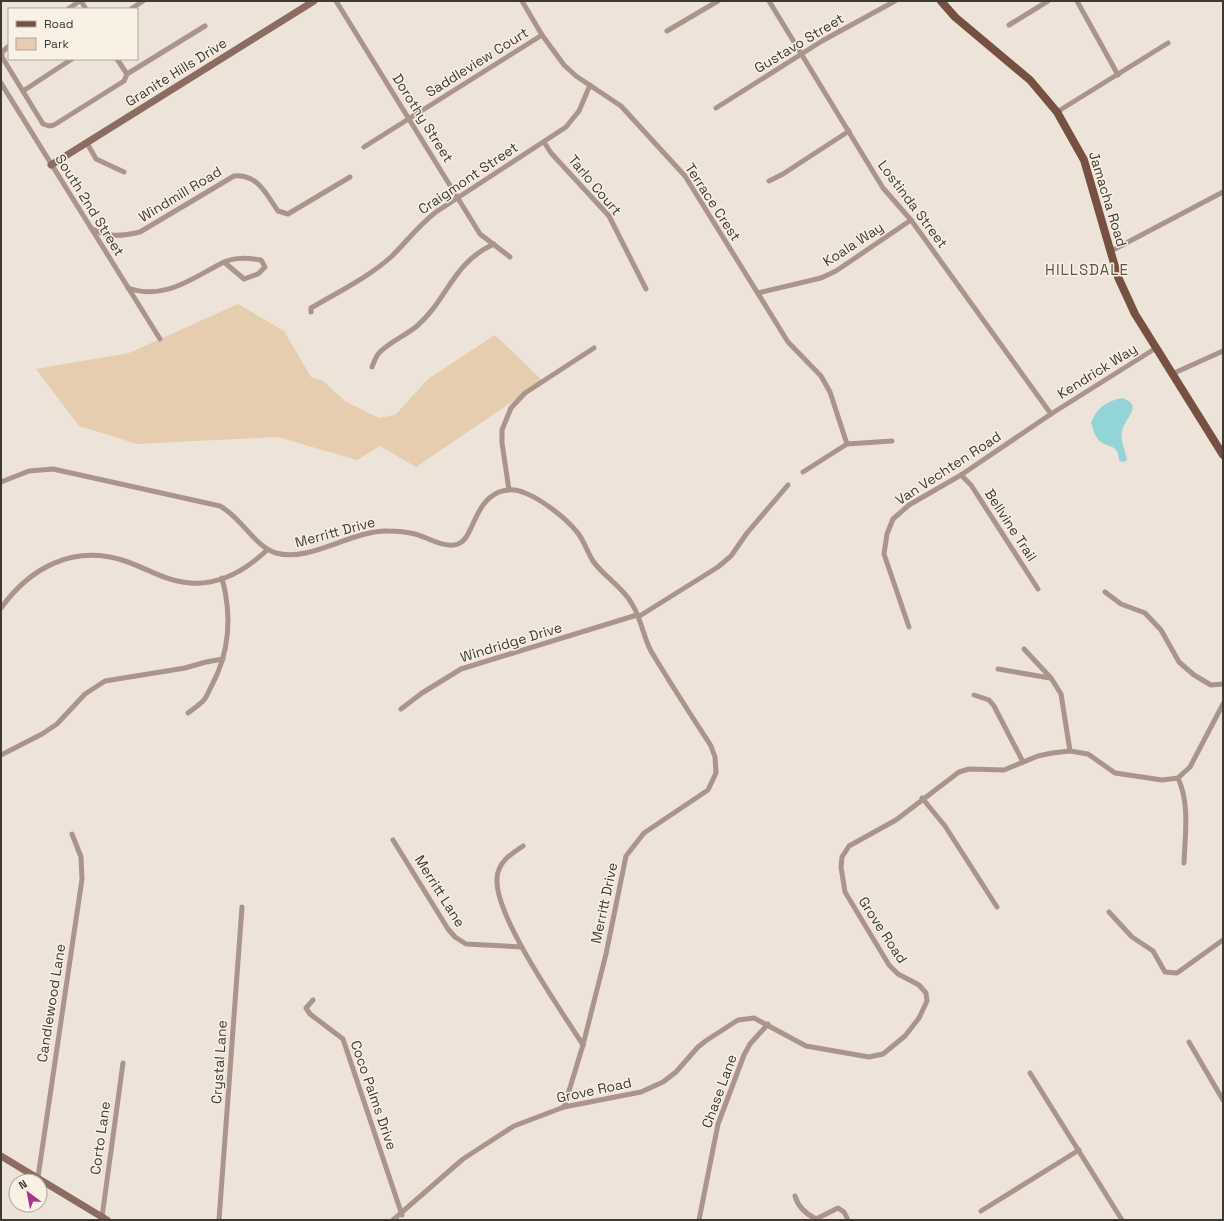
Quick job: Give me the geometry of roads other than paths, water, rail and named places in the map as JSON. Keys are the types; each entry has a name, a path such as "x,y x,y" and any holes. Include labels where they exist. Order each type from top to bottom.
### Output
{"main road":[{"name":"Jamacha Road","path":"940,1 955,17 1030,80 1057,112 1084,160 1118,277 1135,314 1223,455"}],"street":[{"path":"70,8 81,1"},
{"path":"132,8 143,1"},
{"name":"Granite Hills Drive","path":"51,165 314,1"},
{"name":"Dorothy Street","path":"336,1 459,197 480,234 510,256"},
{"name":"Terrace Crest","path":"522,1 542,35 564,65 576,76 621,106 685,176 788,342 821,376 830,392 847,444"},
{"path":"667,31 718,1"},
{"name":"Lostinda Street","path":"769,1 803,54 883,188 911,220 1051,414"},
{"name":"Gustavo Street","path":"716,108 803,54 895,1"},
{"path":"1009,25 1048,1"},
{"path":"1077,1 1118,75"},
{"path":"8,47 2,52 2,57 43,124 54,125 124,81 128,74 205,26"},
{"name":"Saddleview Court","path":"364,147 542,35"},
{"path":"1057,112 1168,43"},
{"path":"23,91 70,60"},
{"path":"118,60 128,74"},
{"name":"South 2nd Street","path":"1,83 160,339"},
{"name":"Craigmont Street","path":"311,312 311,308 371,272 392,256 421,224 459,197 566,127 579,112 590,84"},
{"path":"769,181 783,174 849,131"},
{"name":"Tarlo Court","path":"544,142 551,152 609,216 646,289"},
{"path":"87,143 96,159 124,172"},
{"name":"Windmill Road","path":"91,228 110,235 126,236 140,232 227,179 241,176 254,179 259,183 278,211 288,214 350,177"},
{"path":"1111,250 1223,192"},
{"name":"Koala Way","path":"758,294 821,278 836,271 911,220"},
{"path":"372,366 378,353 416,326 428,314 443,296 451,280 469,260 482,250 494,244"},
{"path":"128,288 150,293 166,291 224,262 235,259 248,258 261,260 265,267 258,274 244,280 224,262"},
{"path":"509,490 502,443 502,430 511,408 525,393 594,348"},
{"name":"Kendrick Way","path":"1051,414 1156,348"},
{"path":"1172,374 1223,351"},
{"name":"Van Vechten Road","path":"909,627 884,554 887,534 893,520 909,506 961,476 1051,414"},
{"path":"803,472 847,444 892,441"},
{"path":"1,482 35,470 53,469 220,506 231,511 267,550 254,562 237,574 207,582 184,583 170,580 122,560 102,556 83,556 56,563 37,572 14,591 1,608"},
{"name":"Bellvine Trail","path":"961,476 971,485 1038,589"},
{"name":"Windridge Drive","path":"401,709 422,693 461,669 637,616 718,567 732,556 747,533 788,485"},
{"name":"Merritt Drive","path":"267,550 284,555 297,555 348,538 389,531 415,534 444,544 456,545 464,539 484,503 497,493 509,490 525,492 542,502 577,532 594,562 627,595 650,649 711,746 715,757 716,773 708,790 644,833 626,856 606,954 583,1046 564,1108"},
{"path":"188,712 203,701 217,675 223,659 229,626 227,597 222,578"},
{"path":"1105,592 1121,604 1145,613 1161,630 1179,662 1194,675 1211,685 1223,684"},
{"path":"1024,649 1051,678 1061,694 1070,751"},
{"path":"1,755 42,734 57,724 85,694 106,681 185,668 223,659"},
{"path":"998,669 1051,678"},
{"path":"974,695 989,700 994,706 1024,762"},
{"path":"1184,863 1186,801 1184,791 1178,778 1190,767 1223,704"},
{"name":"Grove Road","path":"393,1220 402,1215 443,1176 481,1146 514,1126 564,1108 641,1092 664,1082 676,1072 698,1047 738,1020 750,1018 768,1024 806,1046 869,1057 884,1054 905,1036 919,1018 927,1001 926,993 919,985 898,974 889,965 845,892 841,867 842,857 849,846 896,820 922,798 930,795 959,772 969,769 1004,770 1052,752 1070,751 1088,754 1115,773 1162,780 1178,778"},
{"path":"922,798 945,826 997,907"},
{"name":"Candlewood Lane","path":"39,1173 82,878 81,857 72,834"},
{"name":"Merritt Lane","path":"394,840 448,929 455,937 466,944 522,947"},
{"path":"523,846 503,861 499,868 497,878 498,895 503,910 522,947 583,1046"},
{"name":"Crystal Lane","path":"219,1220 242,907"},
{"path":"1109,912 1132,937 1153,951 1166,972 1177,972 1223,940"},
{"name":"Coco Palms Drive","path":"313,1000 306,1008 310,1014 343,1039 402,1215"},
{"name":"Chase Lane","path":"699,1220 718,1124 744,1056 750,1044 768,1024"},
{"path":"1188,1042 1223,1100"},
{"name":"Corto Lane","path":"104,1218 123,1063"},
{"path":"1030,1073 1122,1220"},
{"path":"981,1211 1079,1150"},
{"path":"1,1156 31,1173"},
{"path":"48,1183 104,1218"},
{"path":"795,1196 798,1204 810,1216 816,1219 838,1208 844,1212 848,1220"}],"water":[{"path":"1122,398 1129,401 1133,408 1122,432 1122,439 1127,460 1124,462 1119,461 1117,451 1114,448 1100,442 1095,435 1091,423 1099,409 1107,403"}],"district":[{"name":"HILLSDALE","path":"1087,269"}]}
